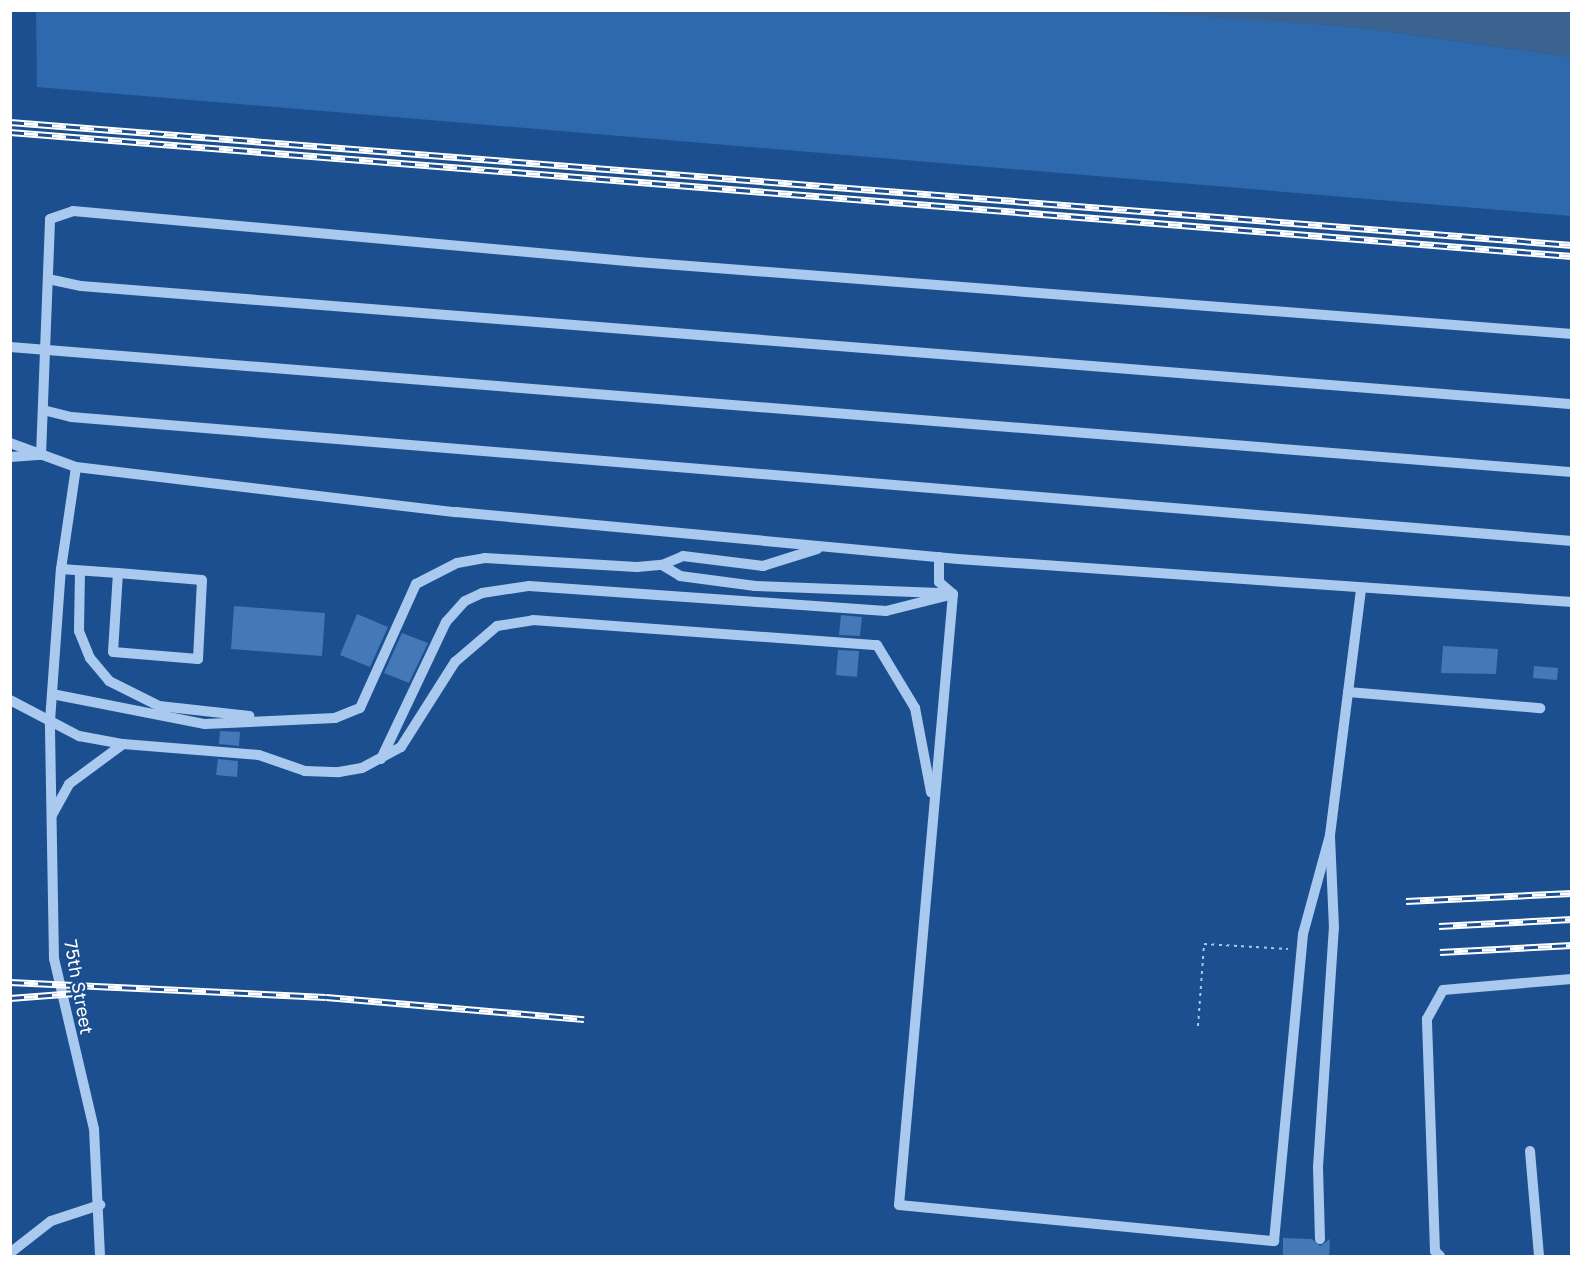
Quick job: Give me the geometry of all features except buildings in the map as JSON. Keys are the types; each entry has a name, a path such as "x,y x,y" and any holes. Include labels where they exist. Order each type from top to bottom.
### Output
{"street":[{"path":"41,455 50,219 73,211 638,262 1572,334"},
{"path":"48,279 81,286 1572,404"},
{"path":"10,347 1572,472"},
{"path":"43,410 83,418 1572,541"},
{"path":"10,443 76,467 456,512 939,558 1361,590 1572,602"},
{"path":"10,457 41,455"},
{"name":"75th Street","path":"76,467 61,569 50,721 54,959 94,1129 100,1205 100,1257"},
{"path":"52,694 205,724 335,718 360,708 416,584 430,573 485,558 662,565 683,556 763,566 824,547"},
{"path":"939,558 939,582 953,594"},
{"path":"662,565 680,576 755,586 953,594"},
{"path":"61,569 80,570 118,573 202,580 198,658 113,652 118,573"},
{"path":"80,570 79,631 90,658 109,681 159,706 278,719"},
{"path":"381,760 446,622 465,601 482,593 529,586 886,611 953,594"},
{"path":"953,594 899,1205 1274,1241 1302,944 1330,836 1361,590"},
{"path":"10,700 79,736 123,744 259,755 305,771 339,772 381,760 413,733 455,662 497,626 533,620 877,645 915,708 934,807"},
{"path":"1348,692 1540,708"},
{"path":"52,815 69,784 123,744"},
{"path":"1320,1239 1318,1167 1334,928 1330,836"},
{"path":"1440,1257 1435,1251 1427,1019 1443,990 1572,979"},
{"path":"1530,1150 1539,1257"},
{"path":"10,1254 51,1221 100,1205"}],"path":[{"path":"1198,1026 1204,944 1285,950 1302,944"}],"shaded area":[{"path":"1123,10 1357,27 1571,57 1571,216 37,87 36,11"},
{"path":"1123,11 1571,11 1571,57 1357,27"}],"railway":[{"path":"10,122 1572,245"},
{"path":"10,132 1572,256"},
{"path":"1406,901 1572,893"},
{"path":"1439,926 1572,919"},
{"path":"1440,952 1572,945"},
{"path":"10,982 326,997 584,1019"},
{"path":"10,998 76,993"}]}
